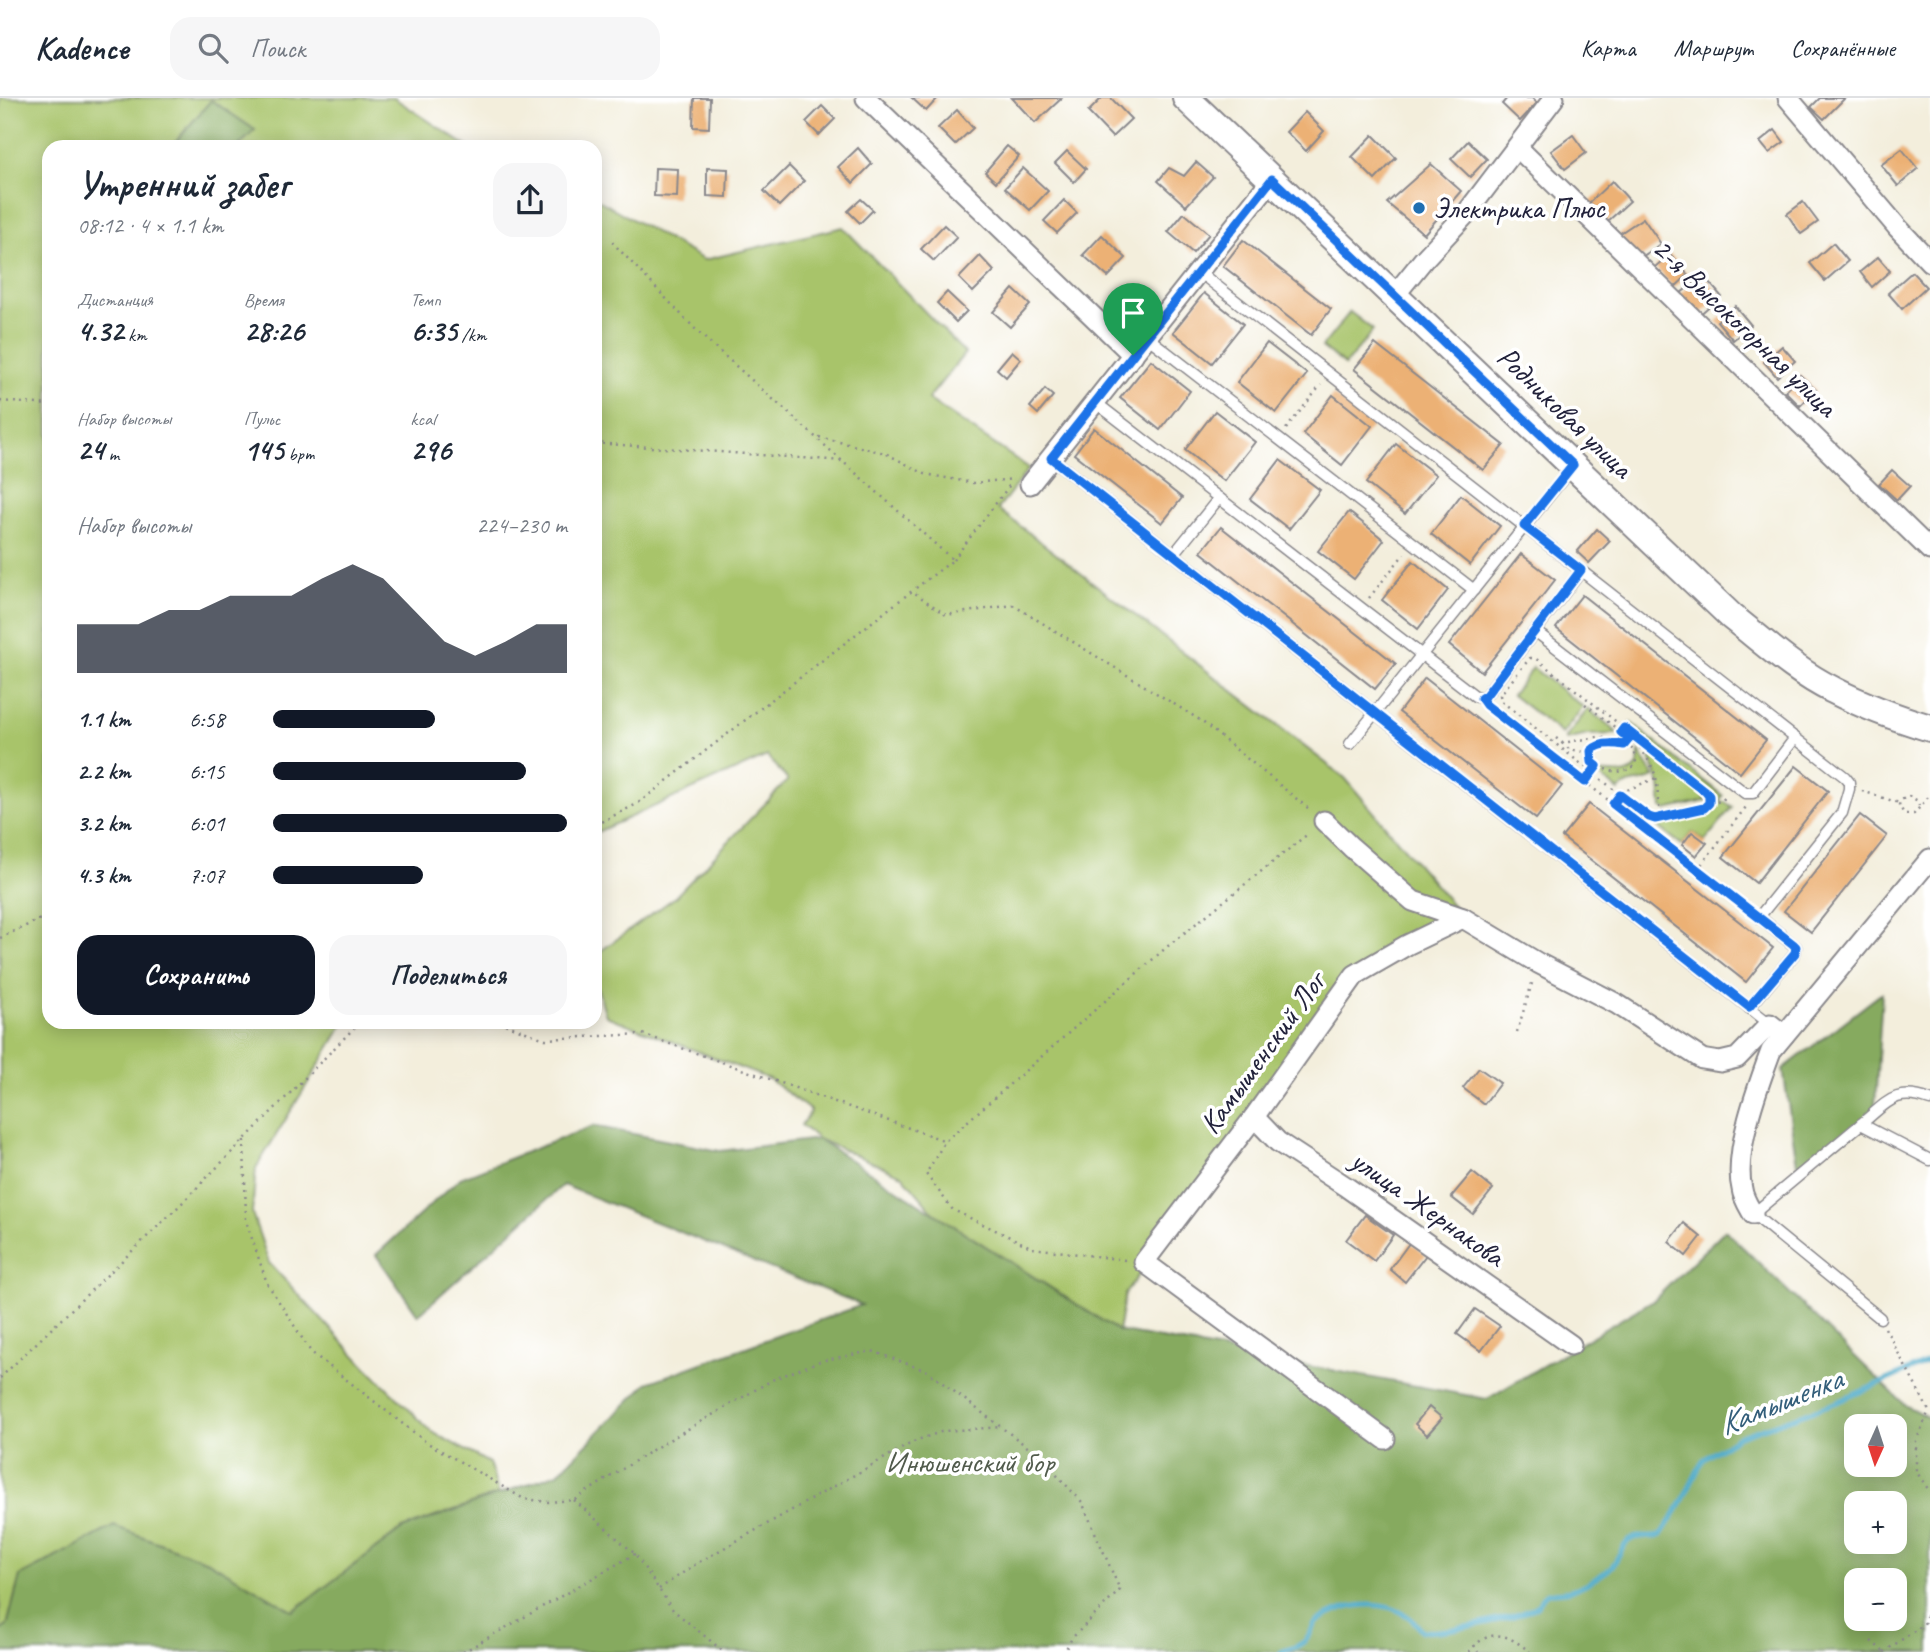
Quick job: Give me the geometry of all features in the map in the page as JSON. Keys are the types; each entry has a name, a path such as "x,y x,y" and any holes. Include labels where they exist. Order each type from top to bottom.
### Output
{"street":[{"path":"866,98 1133,355"},
{"name":"Родниковая улица","path":"1186,98 1732,617 1784,659 1832,690 1896,718 1930,728"},
{"path":"1394,296 1424,258 1465,215 1553,98"},
{"path":"1788,98 1930,262"},
{"name":"2-я Высокогорная улица","path":"1518,148 1930,550"},
{"path":"1031,485 1272,179"},
{"path":"1324,821 1413,901 1463,918 1538,963 1617,1004 1702,1059 1720,1062 1737,1058 1777,1029 1930,859"},
{"name":"Камышенский Лог","path":"1144,1262 1254,1117 1355,975 1407,944 1463,918"},
{"path":"1753,1214 1742,1190 1740,1164 1758,1086 1777,1029"},
{"name":"улица Жернакова","path":"1254,1117 1278,1142 1572,1345"},
{"path":"1144,1262 1385,1439"}],"lane":[{"path":"1199,272 1844,777 1849,789 1842,813 1759,917 1796,947 1795,953 1749,1007"},
{"path":"1147,337 1474,590"},
{"path":"1095,402 1475,696 1481,698 1486,695 1581,570"},
{"path":"1051,458 1777,1029"},
{"path":"1350,744 1573,465"},
{"path":"1174,554 1219,498"},
{"path":"1535,631 1749,794 1753,793 1795,738"},
{"path":"1880,1318 1753,1214 1894,1097 1913,1094 1930,1100"},
{"path":"1861,1124 1930,1160"}],"path":[{"path":"612,242 699,333 953,561"},
{"path":"1279,439 1329,374"},
{"path":"0,401 42,404"},
{"path":"602,821 636,803 953,561 1014,479 973,483 925,474 885,453 816,437"},
{"path":"602,444 842,461"},
{"path":"1361,608 1413,543"},
{"path":"912,591 946,615 1013,605 1200,720 1324,821 1168,946 945,1141 926,1174 953,1210 1033,1248 1144,1262"},
{"path":"1532,657 1565,681 1706,792 1709,803 1704,808 1651,819 1500,698 1532,657"},
{"path":"1565,681 1571,674"},
{"path":"1481,698 1486,705 1759,917"},
{"path":"1586,704 1621,732 1635,752 1636,764 1624,771 1611,771 1592,762 1591,753 1595,746 1627,742"},
{"path":"1621,732 1631,720"},
{"path":"1562,743 1598,737 1627,742 1646,755 1656,778 1661,812 1722,801 1727,794"},
{"path":"1556,738 1569,749 1591,753"},
{"path":"1585,782 1597,766"},
{"path":"1613,804 1626,790 1656,778"},
{"path":"1866,792 1900,803"},
{"path":"1697,870 1746,808 1749,794"},
{"path":"1919,806 1914,797 1904,797 1900,810 1909,815 1917,811 1930,795"},
{"path":"0,938 42,918"},
{"path":"1517,1032 1538,963"},
{"path":"0,1378 179,1206 353,1029"},
{"path":"518,1029 545,1039 642,1034 945,1141"},
{"path":"244,1140 246,1221 267,1283 311,1352 426,1442 524,1499 549,1502 574,1500 657,1447 774,1379 820,1361 872,1351 927,1371 1038,1455 1082,1502 1120,1590 1072,1638 1064,1652"},
{"path":"1880,1318 1929,1411 1916,1441 1916,1471 1930,1492"},
{"path":"659,1589 699,1562 917,1440 944,1431 1001,1427"},
{"path":"574,1500 635,1554 673,1610 724,1652"},
{"path":"464,1652 635,1554"},
{"path":"1871,1641 1884,1652 1924,1624 1930,1602"},
{"path":"1469,1652 1474,1645 1490,1636 1501,1634 1509,1636 1530,1652"},
{"path":"1474,1645 1478,1652"}],"green space":[{"path":"0,98 394,98 457,140 42,140 42,1029 341,1029 256,1168 252,1213 269,1263 366,1367 432,1432 489,1463 499,1494 402,1529 293,1612 208,1561 20,1576 7,1626 0,1631"},
{"path":"211,100 255,130 245,140 177,140"},
{"path":"602,202 704,260 843,227 965,353 928,399 1029,468 998,509 1345,778 1463,918 1355,975 1125,1294 1118,1331 934,1213 902,1175 818,1139 801,1125 811,1111 769,1079 606,1016 602,1003 602,950 674,898 788,780 767,756 602,830"},
{"path":"1350,312 1373,330 1345,365 1322,347"},
{"path":"1533,668 1583,707 1562,734 1512,695"},
{"path":"1588,709 1616,734 1565,739"},
{"path":"1631,723 1723,796 1719,801 1627,728"},
{"path":"1639,751 1654,777 1627,785 1619,791 1597,774 1627,773 1638,766"},
{"path":"1656,756 1702,793 1706,801 1666,810 1662,808 1660,785 1650,758"},
{"path":"1725,802 1732,807 1705,841 1692,832 1682,845 1651,821 1707,809 1711,803"},
{"path":"1882,993 1874,1123 1797,1165 1783,1069"},
{"name":"Инюшенский бор","path":"593,1126 720,1151 818,1139 1118,1331 1487,1399 1655,1299 1725,1230 1906,1406 1930,1418 1930,1652 0,1652 0,1631 7,1626 20,1576 114,1526 208,1561 293,1611 402,1529 558,1473 647,1383 862,1305 563,1185 418,1315 376,1255 460,1178"}],"building":[{"path":"694,98 710,98 709,128 693,127"},
{"path":"912,98 938,98 926,111"},
{"path":"1012,98 1062,98 1035,123"},
{"path":"1102,98 1111,98 1131,119 1112,137 1088,112"},
{"path":"1507,98 1532,98 1537,103 1520,121 1502,104"},
{"path":"1820,98 1845,98 1824,119 1811,107"},
{"path":"822,106 835,119 819,135 806,122"},
{"path":"957,110 973,128 955,145 938,128"},
{"path":"1305,112 1324,131 1306,151 1286,132"},
{"path":"1775,130 1784,142 1769,153 1760,142"},
{"path":"1373,135 1396,158 1375,180 1352,157"},
{"path":"1573,135 1586,153 1565,169 1551,151"},
{"path":"1468,141 1487,159 1470,177 1451,159"},
{"path":"1007,146 1019,156 996,182 985,172"},
{"path":"858,148 872,164 853,183 838,167"},
{"path":"1902,149 1918,169 1898,186 1881,165"},
{"path":"1067,151 1086,169 1074,182 1055,163"},
{"path":"1196,162 1213,177 1186,206 1158,181 1169,168 1184,176"},
{"path":"1431,164 1461,191 1424,234 1387,203"},
{"path":"789,166 804,181 779,206 764,191"},
{"path":"655,168 678,169 677,197 654,196"},
{"path":"707,168 728,169 727,197 707,196"},
{"path":"1023,168 1048,191 1030,210 1005,188"},
{"path":"1612,181 1630,201 1607,222 1589,203"},
{"path":"861,199 873,210 860,223 848,211"},
{"path":"1064,200 1077,213 1057,233 1044,221"},
{"path":"1803,202 1818,222 1801,234 1787,214"},
{"path":"1184,213 1209,234 1193,253 1168,232"},
{"path":"1643,218 1661,244 1637,260 1619,234"},
{"path":"944,225 957,237 934,261 921,249"},
{"path":"1102,235 1126,258 1108,277 1083,255"},
{"path":"1243,240 1331,309 1311,335 1223,266"},
{"path":"1833,243 1848,261 1825,281 1810,263"},
{"path":"1670,254 1688,275 1674,288 1655,267"},
{"path":"980,256 994,271 973,292 959,278"},
{"path":"1878,257 1890,271 1872,287 1860,272"},
{"path":"1912,272 1926,287 1902,309 1888,293"},
{"path":"1703,275 1721,296 1698,316 1680,294"},
{"path":"1013,289 1030,305 1010,327 993,312"},
{"path":"947,292 967,311 956,322 937,303"},
{"path":"1204,293 1243,324 1212,363 1173,332"},
{"path":"1735,306 1751,325 1733,340 1717,321"},
{"path":"1267,343 1307,374 1276,413 1237,382"},
{"path":"1375,344 1504,445 1483,470 1354,369"},
{"path":"1782,346 1795,361 1777,377 1764,362"},
{"path":"1012,351 1021,359 1006,377 997,369"},
{"path":"1151,360 1190,391 1160,430 1120,398"},
{"path":"1800,375 1816,390 1800,406 1785,391"},
{"path":"1045,389 1053,396 1038,414 1030,407"},
{"path":"1333,395 1372,426 1342,465 1303,434"},
{"path":"1215,411 1255,442 1224,481 1185,450"},
{"path":"1094,428 1182,498 1162,523 1074,454"},
{"path":"1396,444 1436,475 1405,514 1366,483"},
{"path":"1280,460 1320,490 1289,529 1250,499"},
{"path":"1892,470 1910,486 1897,500 1879,484"},
{"path":"1461,495 1500,526 1470,565 1431,534"},
{"path":"1349,512 1384,540 1354,579 1318,551"},
{"path":"1221,527 1396,664 1375,689 1201,552"},
{"path":"1597,529 1610,541 1589,563 1577,552"},
{"path":"1521,554 1555,580 1482,672 1449,645"},
{"path":"1413,561 1448,590 1418,629 1382,600"},
{"path":"1582,595 1766,740 1740,773 1556,628"},
{"path":"1425,678 1562,786 1536,819 1399,712"},
{"path":"1796,766 1828,791 1756,883 1723,857"},
{"path":"1589,804 1773,948 1746,982 1562,837"},
{"path":"1860,815 1887,836 1811,932 1784,911"},
{"path":"1692,832 1707,843 1696,856 1682,845"},
{"path":"1479,1068 1500,1083 1484,1104 1463,1088"},
{"path":"1472,1172 1493,1189 1473,1214 1451,1197"},
{"path":"1365,1215 1393,1235 1374,1261 1346,1240"},
{"path":"1684,1223 1701,1237 1686,1256 1669,1242"},
{"path":"1410,1242 1426,1255 1405,1282 1390,1269"},
{"path":"1475,1309 1500,1326 1481,1351 1457,1334"},
{"path":"1429,1407 1442,1418 1427,1435 1415,1424"}],"waterway":[{"name":"Камышенка","path":"1281,1652 1304,1642 1317,1622 1330,1614 1358,1606 1373,1605 1400,1612 1422,1631 1461,1628 1534,1608 1548,1593 1575,1589 1604,1573 1612,1567 1630,1540 1661,1535 1682,1502 1703,1460 1737,1437 1835,1403 1930,1361"}],"place":[{"name":"Электрика Плюс","path":"1419,208"}],"route":[{"path":"1272,179 1573,465 1524,526 1581,570 1481,698 1486,705 1585,782 1597,766 1592,762 1591,751 1595,746 1604,744 1624,745 1629,739 1621,732 1624,728 1706,792 1709,803 1704,808 1655,819 1651,819 1620,795 1613,804 1796,947 1795,953 1749,1007 1051,458 1133,355 1272,179"}]}
